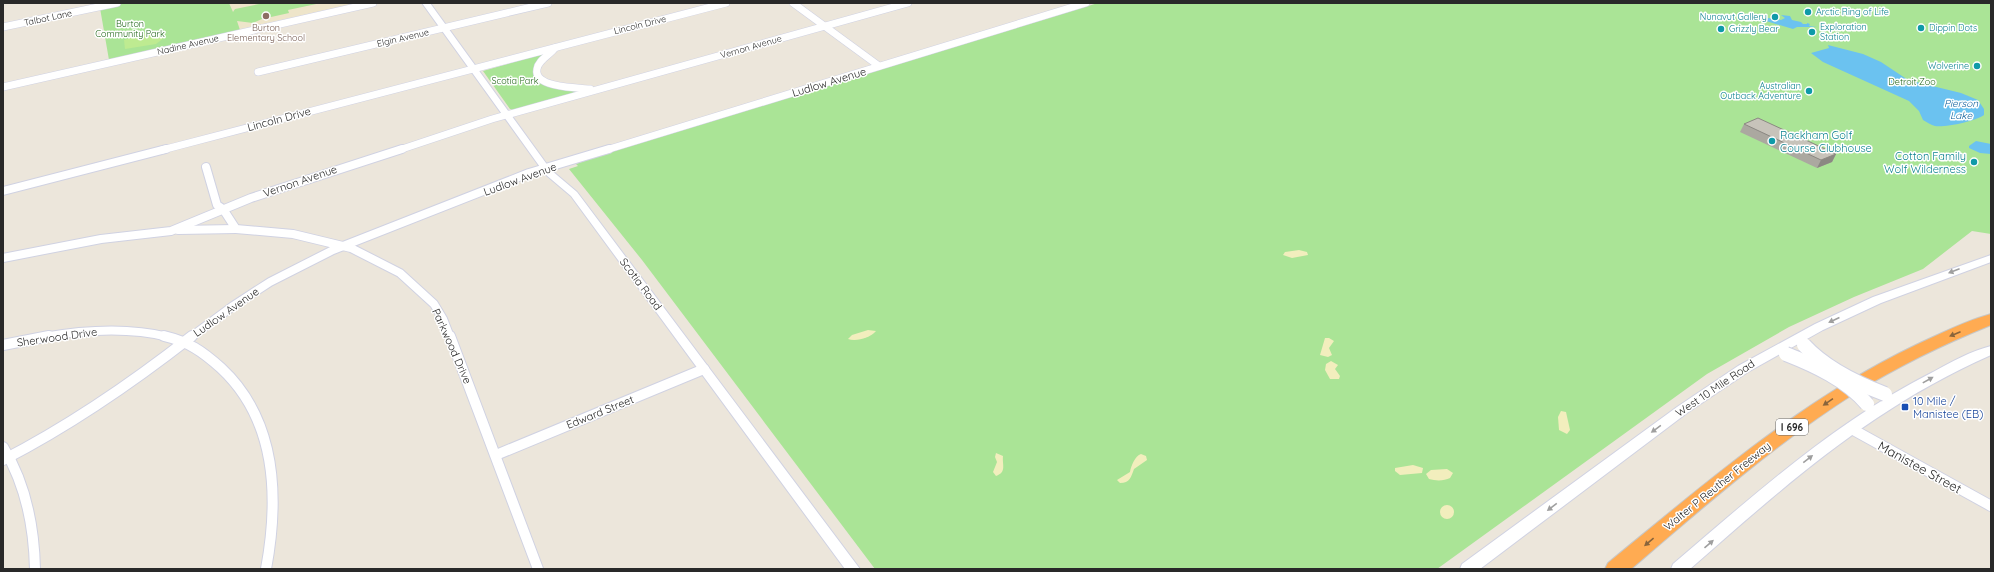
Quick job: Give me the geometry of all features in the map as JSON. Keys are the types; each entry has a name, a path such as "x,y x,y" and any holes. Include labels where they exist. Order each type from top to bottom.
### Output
{"highway":[{"name":"Walter P Reuther Freeway","path":"1616,569 1756,453 1831,400 1915,352 1991,319"}],"main road":[{"name":"West 10 Mile Road","path":"1468,569 1726,379 1804,340 1876,300 1991,258"},
{"path":"1804,340 1817,358 1864,385 1885,394 1902,395"},
{"path":"1679,569 1797,468 1850,428 1868,410 1902,395 1940,373 1991,350"},
{"path":"1779,353 1805,362 1852,389 1861,396 1868,410"}],"street":[{"name":"Talbot Lane","path":"3,27 117,3"},
{"name":"Nadine Avenue","path":"3,87 373,3"},
{"name":"Scotia Road","path":"426,3 545,168 574,194 853,569"},
{"name":"Elgin Avenue","path":"258,72 548,3"},
{"name":"Lincoln Drive","path":"3,192 726,3"},
{"path":"793,3 879,66"},
{"name":"Vernon Avenue","path":"3,258 93,240 171,231 223,209 348,165 508,115 908,3"},
{"name":"Ludlow Avenue","path":"6,459 61,427 126,386 248,295 292,269 341,245 405,219 485,192 545,168 1086,3"},
{"name":"Vernon Avenue","path":"555,47 555,49 538,64 536,70 539,77 556,87 595,91"},
{"path":"206,167 217,205 223,209 236,229"},
{"name":"Parkwood Drive","path":"171,231 236,229 293,234 341,245 370,256 400,273 434,304 443,319 463,369 538,569"},
{"name":"Sherwood Drive","path":"3,345 63,334 109,331 146,332 184,342 195,347 225,369 240,388 253,409 263,432 270,458 273,495 272,536 266,569"},
{"name":"Edward Street","path":"496,455 704,369"},
{"name":"Manistee Street","path":"1850,428 1991,506"},
{"path":"3,447 6,459 26,502 33,544 35,569"}],"shaded area":[{"name":"Burton Elementary School","path":"229,3 356,3 239,29"}],"green space":[{"name":"Burton Community Park","path":"124,3 229,3 233,12 235,9 264,3 321,3 288,10 289,13 262,19 253,23 237,21 240,30 109,60 100,8"},
{"name":"Detroit Zoo","path":"1098,3 1991,3 1991,234 1972,231 1923,269 1854,297 1789,327 1707,374 1437,569 875,569 642,260 569,169 578,166 576,164 595,157"},
{"path":"150,32 161,32 165,35 164,38 156,44 125,49 124,40"},
{"name":"Scotia Park","path":"545,53 535,75 580,91 513,110 510,109 483,71"}],"sand":[{"path":"1299,250 1307,252 1308,255 1292,258 1283,255 1285,252"},
{"path":"868,330 876,331 863,339 848,339 852,335"},
{"path":"1325,338 1329,338 1334,341 1329,348 1332,355 1328,357 1320,355"},
{"path":"1331,361 1338,365 1335,369 1340,376 1339,379 1330,379 1325,370 1326,364"},
{"path":"1561,411 1566,412 1570,430 1567,434 1559,430 1558,417"},
{"path":"996,453 1003,456 1003,470 996,476 993,472 997,462 995,457"},
{"path":"1141,454 1146,456 1147,460 1134,469 1128,481 1120,483 1117,480 1130,472 1135,459"},
{"path":"1413,465 1423,468 1422,473 1400,475 1395,471 1395,468"},
{"path":"1447,469 1453,473 1450,478 1445,480 1429,479 1426,474 1431,470"},
{"path":"1447,505 1452,507 1454,512 1452,517 1447,519 1442,517 1440,512 1442,507"}],"water":[{"path":"1781,15 1790,16 1792,20 1817,27 1797,27 1793,29 1766,21 1768,18 1781,20 1785,18"},
{"name":"Pierson Lake","path":"1828,45 1863,54 1881,62 1908,80 1961,93 1978,100 1984,109 1984,115 1974,120 1952,125 1932,125 1923,120 1919,111 1909,101 1823,62 1811,53 1829,48"},
{"path":"1976,141 1991,144 1991,154 1980,153 1969,148 1969,146"}],"building":[{"path":"1758,118 1836,154 1821,160 1744,124"}],"place":[{"name":"Arctic Ring of Life","path":"1808,12"},
{"name":"Burton Elementary School","path":"266,16"},
{"name":"Nunavut Gallery","path":"1775,17"},
{"name":"Dippin Dots","path":"1921,28"},
{"name":"Grizzly Bear","path":"1721,29"},
{"name":"Exploration Station","path":"1812,32"},
{"name":"Wolverine","path":"1977,66"},
{"name":"Australian Outback Adventure","path":"1809,91"},
{"name":"Rackham Golf Course Clubhouse","path":"1772,141"},
{"name":"Cotton Family Wolf Wilderness","path":"1974,162"},
{"name":"10 Mile / Manistee (EB)","path":"1905,407"}]}
